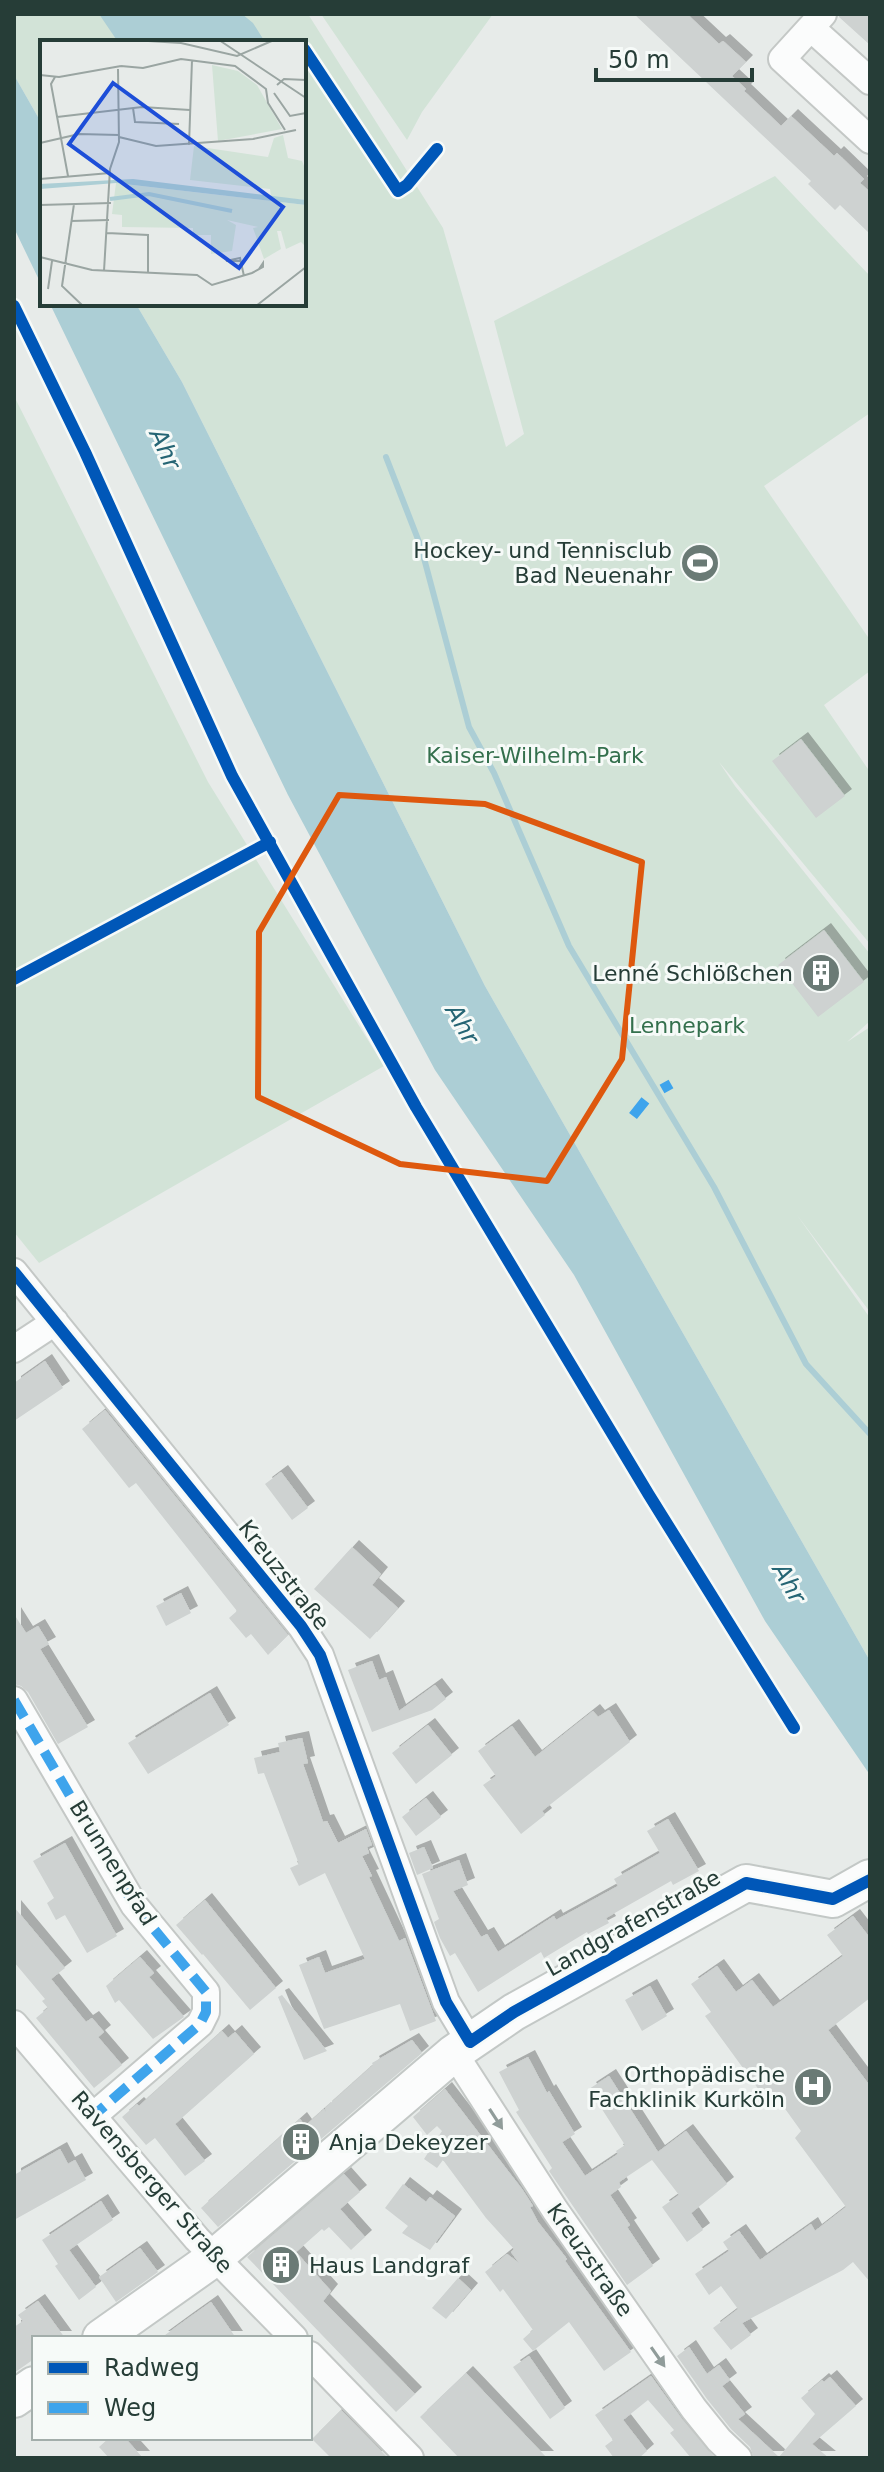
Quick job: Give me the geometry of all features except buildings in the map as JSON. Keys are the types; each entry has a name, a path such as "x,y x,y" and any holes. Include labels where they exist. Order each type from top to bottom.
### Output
{"street":[{"path":"870,81 817,21 782,59 870,140"},
{"name":"Kreuzstraße","path":"14,1272 301,1626 320,1655 462,2048 555,2210 694,2409 738,2458"},
{"path":"14,1349 55,1322"},
{"name":"Brunnenpfad","path":"14,1700 134,1905 206,1992 206,2012 200,2024 93,2116"},
{"name":"Landgrafenstraße","path":"104,2336 214,2258 462,2048 514,2012 746,1883 833,1899 870,1879"},
{"name":"Ravensberger Straße","path":"14,2024 214,2258 292,2336"},
{"path":"312,2357 410,2458"},
{"path":"14,2399 32,2386"}],"highlighted area":[{"path":"339,795 485,804 642,862 622,1059 547,1181 400,1164 258,1097 259,932"}],"green space":[{"path":"14,14 308,14 443,228 506,447 524,434 494,321 775,176 870,276 870,413 764,486 870,640 870,671 824,705 870,772 870,944 719,762 870,954 870,1021 847,1042 870,1027 870,1312 797,1215 870,1318 870,1661 485,986 182,382 137,306 306,306 306,40 40,40 40,120 14,75"},
{"path":"321,14 493,14 422,112 407,140"},
{"path":"14,396 208,782 384,1066 39,1263 14,1232"}],"water":[{"path":"99,14 242,14 253,23 264,40 117,40"},
{"path":"14,75 40,120 40,282 14,228"},
{"name":"Ahr","path":"51,306 137,306 182,382 485,986 870,1661 870,1775 765,1621 574,1275 435,1070 288,795"}],"waterway":[{"path":"386,457 421,547 469,727 494,773 569,946 714,1187 806,1364 870,1434"}],"marked path":[{"path":"662,1089 671,1084"},
{"path":"633,1116 648,1097"},
{"path":"14,1700 134,1905 206,1992 206,2012 200,2024 93,2116"}],"cycle path":[{"path":"306,52 398,191 407,185 437,149"},
{"path":"14,306 85,452 232,776 416,1107 649,1495 794,1728"},
{"path":"14,979 270,842"},
{"path":"14,1272 301,1626 320,1655 446,2002 470,2042 514,2012 746,1883 833,1899 870,1880"}],"place":[{"name":"Hockey- und Tennisclub Bad Neuenahr","path":"700,563"},
{"name":"Lenné Schlößchen","path":"821,973"},
{"name":"Orthopädische Fachklinik Kurköln","path":"813,2087"},
{"name":"Anja Dekeyzer","path":"301,2142"},
{"name":"Haus Landgraf","path":"281,2265"}],"park label":[{"name":"Kaiser-Wilhelm-Park","path":"535,755"},
{"name":"Lennepark","path":"687,1025"}]}
